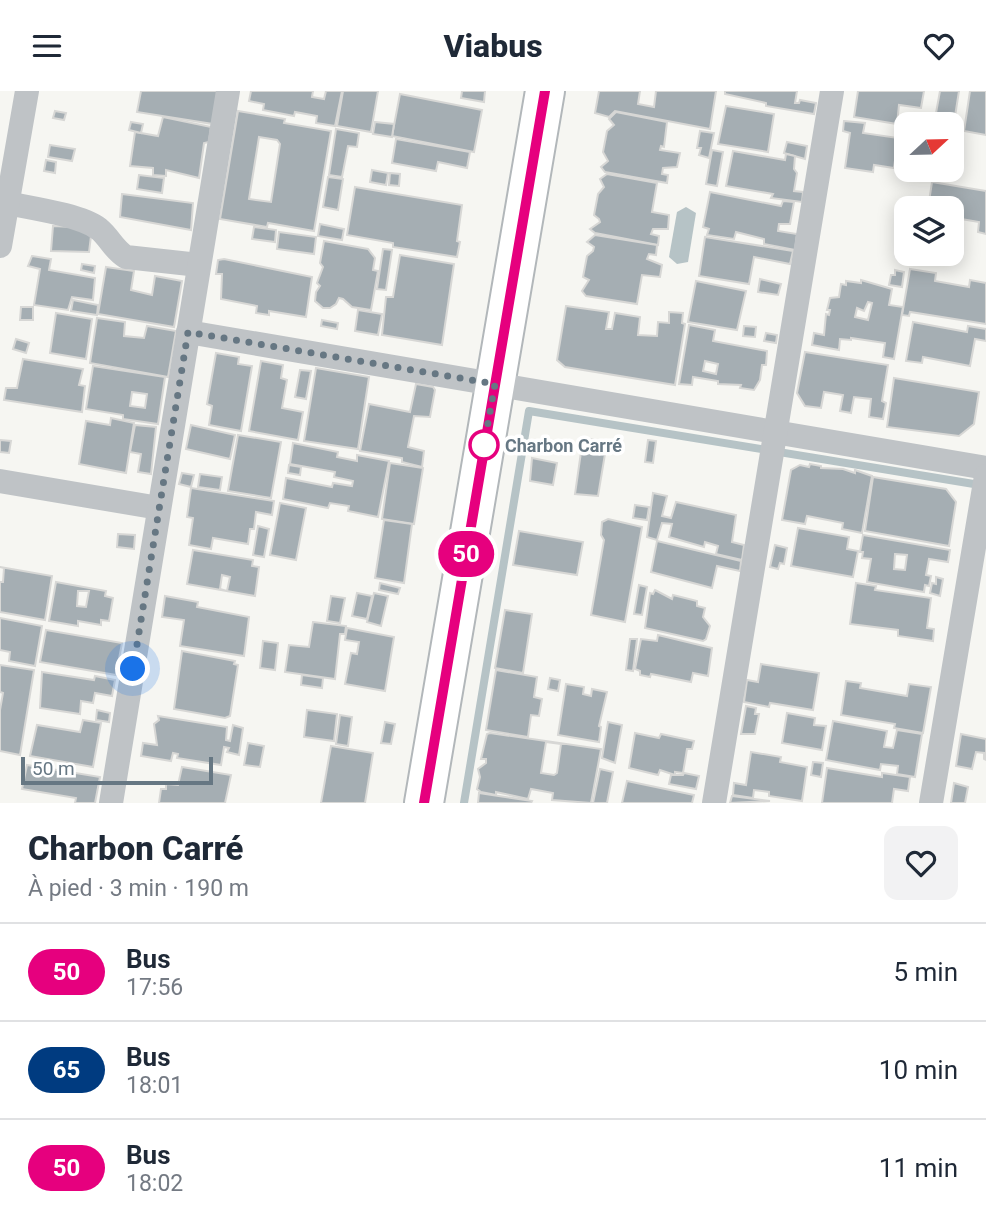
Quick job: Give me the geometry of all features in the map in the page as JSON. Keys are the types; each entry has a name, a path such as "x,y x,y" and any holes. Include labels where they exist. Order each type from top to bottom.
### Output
{"main road":[{"path":"424,803 545,91"}],"street":[{"path":"0,246 27,91"},
{"path":"111,803 228,91"},
{"path":"714,803 832,91"},
{"path":"8,202 83,220 100,229 115,251 126,257 199,265"},
{"path":"188,332 986,468"},
{"path":"931,803 986,476"},
{"path":"0,481 159,508"}],"shaded area":[{"path":"686,207 696,213 688,262 677,264 669,257 677,212"}],"building":[{"path":"141,91 218,91 213,124 137,112"},
{"path":"251,91 313,91 312,97 324,99 326,91 342,91 335,126 316,123 317,116 295,112 294,116 263,110 264,104 249,101"},
{"path":"343,91 378,91 371,132 337,126"},
{"path":"462,91 485,91 484,102 461,98"},
{"path":"599,91 640,91 638,104 654,107 656,91 716,91 710,129 615,111 609,117 595,113"},
{"path":"725,91 797,91 795,103 800,100 816,103 814,114 766,106 766,103 725,94"},
{"path":"858,91 924,91 921,108 899,105 898,112 894,112 894,124 854,117"},
{"path":"940,91 959,91 956,112 936,112"},
{"path":"970,91 986,91 986,135 964,131"},
{"path":"400,94 482,110 474,152 392,136"},
{"path":"726,106 774,114 768,152 718,144"},
{"path":"55,111 66,113 64,120 53,118"},
{"path":"238,111 331,131 314,231 268,223 267,227 220,219","holes":["259,137 277,140 280,144 271,202 249,199"]},
{"path":"616,112 667,122 664,147 661,146 660,150 680,153 677,167 663,168 662,174 668,175 667,183 605,172 601,167 608,161 603,152 607,131 614,125 609,119"},
{"path":"163,117 211,127 209,142 204,143 199,178 166,170 166,176 153,175 153,168 130,166 135,132 158,136"},
{"path":"844,121 865,123 863,133 894,137 894,168 874,165 873,172 845,168 850,133 843,131"},
{"path":"131,122 143,124 141,133 129,130"},
{"path":"375,122 394,124 392,137 373,134"},
{"path":"336,129 359,133 357,147 348,146 342,177 329,175"},
{"path":"700,131 714,133 709,158 699,155 701,148 697,148"},
{"path":"396,139 470,152 467,168 438,162 436,171 392,163"},
{"path":"787,142 807,146 805,159 784,153"},
{"path":"50,145 75,149 72,161 48,157"},
{"path":"712,150 723,152 717,186 706,184"},
{"path":"733,151 785,160 786,154 795,156 794,169 797,173 794,191 803,192 802,202 771,198 773,194 726,186"},
{"path":"46,160 56,162 55,173 44,171"},
{"path":"372,170 388,173 386,185 370,182"},
{"path":"390,173 400,174 399,186 389,185"},
{"path":"607,174 657,183 652,212 669,215 668,229 653,229 651,234 659,236 658,245 595,233 590,229 600,222 594,215 598,194 604,187 600,179"},
{"path":"139,175 164,178 162,193 137,189"},
{"path":"328,177 343,179 338,210 323,207"},
{"path":"932,182 986,191 986,234 978,232 979,222 964,220 964,196 930,196"},
{"path":"355,187 462,205 457,257 393,247 393,243 347,235"},
{"path":"710,192 781,206 783,201 794,202 790,224 779,224 778,231 797,234 795,250 764,244 764,239 736,232 734,239 707,235 709,229 703,227"},
{"path":"122,194 193,203 191,230 120,217"},
{"path":"320,224 344,229 342,240 318,236"},
{"path":"53,226 92,228 89,252 51,251"},
{"path":"254,227 276,230 275,242 252,239"},
{"path":"279,232 316,237 314,254 277,249"},
{"path":"595,235 657,245 656,255 649,254 647,259 662,265 660,277 642,275 637,304 586,296 582,291 589,280 583,277 587,256 594,247 587,242"},
{"path":"705,237 793,251 790,264 754,257 749,284 699,276"},
{"path":"324,241 368,249 375,258 373,270 378,271 371,310 352,307 339,298 330,308 323,308 315,301 320,286 317,283 323,267 320,263"},
{"path":"383,249 392,250 386,290 377,289"},
{"path":"400,255 454,264 442,345 382,335 386,297 393,297"},
{"path":"32,256 51,259 49,270 95,278 93,300 72,297 68,310 34,305 40,269 28,266"},
{"path":"218,260 312,277 306,317 269,311 269,315 256,313 257,306 221,299 222,274 216,274"},
{"path":"82,264 95,266 94,273 81,270"},
{"path":"106,267 134,271 131,290 152,295 155,276 182,281 174,327 98,314"},
{"path":"910,269 936,273 935,281 969,287 970,280 986,283 986,324 910,312 909,316 902,315"},
{"path":"895,270 904,272 902,287 889,285"},
{"path":"760,279 781,284 778,295 758,292"},
{"path":"861,280 892,289 889,305 903,307 894,359 883,357 885,343 851,338 840,339 839,350 812,345 814,333 824,335 830,298 839,297 841,284 846,285 846,281 861,283","holes":["868,302 872,303 868,320 855,317 857,308 864,311"]},
{"path":"696,281 746,291 737,330 688,322"},
{"path":"73,300 98,305 97,315 71,311"},
{"path":"566,306 609,312 606,329 612,329 615,313 640,317 638,335 657,336 658,322 669,323 669,312 683,313 682,323 685,324 675,385 565,367 557,360"},
{"path":"21,307 33,307 33,320 20,320"},
{"path":"358,310 382,314 378,335 355,331"},
{"path":"56,313 92,319 86,359 50,353"},
{"path":"97,318 125,322 124,336 144,338 147,326 176,331 168,377 90,363"},
{"path":"322,320 338,323 337,329 321,326"},
{"path":"913,322 967,332 968,326 986,329 986,341 975,339 970,366 923,357 922,363 906,361"},
{"path":"689,325 715,330 713,341 767,351 766,365 762,365 760,380 754,390 740,388 741,385 718,384 718,381 693,377 692,385 679,384","holes":["705,361 718,364 716,374 703,371"]},
{"path":"744,326 756,327 755,337 743,336"},
{"path":"766,333 777,335 776,343 764,341"},
{"path":"16,339 29,343 26,353 13,349"},
{"path":"805,352 888,365 882,401 886,403 883,419 869,417 871,399 854,397 851,413 840,411 843,395 824,392 821,408 805,406 797,393"},
{"path":"216,353 239,357 238,364 252,366 241,431 209,425 212,406 207,404"},
{"path":"23,359 83,369 79,385 85,386 82,412 4,400 6,388 17,388"},
{"path":"261,361 283,365 281,378 287,380 282,408 303,412 298,440 249,431"},
{"path":"93,366 165,377 158,424 123,419 123,415 86,409","holes":["132,392 147,394 145,408 130,406"]},
{"path":"316,368 369,377 358,449 304,441"},
{"path":"300,370 311,371 306,399 295,397"},
{"path":"894,378 979,392 974,424 959,436 887,427"},
{"path":"416,384 433,387 435,390 430,417 414,416 408,447 424,451 422,467 402,462 402,458 360,451 369,404 410,412"},
{"path":"111,418 134,423 126,473 79,464 86,421 110,425"},
{"path":"135,425 156,427 151,474 138,472 141,454 130,452"},
{"path":"191,425 235,435 230,459 186,449"},
{"path":"238,435 281,442 271,498 228,491"},
{"path":"583,438 607,442 598,496 575,494"},
{"path":"0,440 11,441 9,453 0,452"},
{"path":"648,440 656,441 653,463 645,462"},
{"path":"293,443 338,452 337,457 357,461 357,455 389,461 378,517 348,511 349,506 330,503 328,508 283,499 286,478 332,487 333,483 352,486 353,481 334,477 335,472 290,464"},
{"path":"532,458 557,463 553,485 530,481"},
{"path":"390,463 423,468 414,524 382,519"},
{"path":"810,464 855,473 855,470 872,476 862,533 842,529 843,523 807,516 805,524 782,520 791,470 800,465 809,467"},
{"path":"289,465 301,467 300,475 288,473"},
{"path":"182,473 194,475 191,487 179,484"},
{"path":"200,474 222,477 220,490 198,487"},
{"path":"873,477 946,489 956,502 949,546 865,531"},
{"path":"191,488 274,501 272,515 256,512 254,529 250,529 248,544 213,538 211,549 189,545 193,518 187,517"},
{"path":"653,493 667,496 662,516 671,518 676,502 736,515 732,542 744,545 742,560 716,554 718,546 705,542 704,547 669,537 672,524 662,523 657,540 647,537"},
{"path":"280,503 306,508 296,560 270,555"},
{"path":"635,505 649,507 647,520 633,518"},
{"path":"608,519 642,527 625,622 591,615 604,540 601,535 602,522"},
{"path":"384,520 412,524 404,583 375,578"},
{"path":"258,526 269,529 264,557 253,555"},
{"path":"798,528 849,537 847,549 858,551 853,577 791,566"},
{"path":"519,531 583,542 577,575 513,565"},
{"path":"118,534 135,535 134,549 117,547"},
{"path":"863,535 950,550 948,562 929,559 926,575 931,576 929,586 925,585 924,592 867,582 871,559 862,558 863,552 860,552","holes":["895,554 907,555 905,570 894,569"]},
{"path":"657,541 741,561 740,571 717,566 712,588 651,572"},
{"path":"775,545 787,548 784,564 780,563 778,569 770,567"},
{"path":"193,550 253,560 252,566 259,567 255,596 187,584","holes":["222,575 230,577 227,591 220,589"]},
{"path":"0,567 52,576 45,620 0,612 0,582 3,582 4,568"},
{"path":"936,577 943,579 940,596 930,593 932,583 936,584"},
{"path":"56,582 106,591 105,596 113,598 109,621 101,620 101,625 78,621 78,626 49,621","holes":["78,591 89,591 86,607 77,606"]},
{"path":"380,583 400,588 398,594 379,590"},
{"path":"856,583 876,586 875,590 931,598 927,628 934,629 933,641 898,636 898,630 850,624"},
{"path":"639,585 647,587 642,615 634,614"},
{"path":"655,590 672,599 673,595 697,601 697,606 705,608 703,617 710,626 706,639 703,641 645,628 650,593 653,594"},
{"path":"357,593 372,596 367,619 352,616"},
{"path":"374,593 388,596 381,626 367,622"},
{"path":"165,596 198,602 197,607 249,617 244,656 180,646 184,620 162,617"},
{"path":"331,596 345,598 340,623 327,621"},
{"path":"505,610 532,614 523,673 495,668"},
{"path":"0,618 42,626 35,666 9,661 10,652 0,650"},
{"path":"313,622 346,626 345,634 340,634 335,679 285,672 289,645 309,647"},
{"path":"347,628 394,637 385,691 345,684 351,653 357,654 359,642 345,640"},
{"path":"46,630 122,643 116,675 40,662"},
{"path":"658,635 712,648 708,676 693,673 691,682 651,674 650,677 640,675 640,671 635,669 641,639 657,641"},
{"path":"630,639 637,639 633,671 626,670"},
{"path":"263,641 278,643 275,670 260,668"},
{"path":"182,651 235,661 234,664 238,665 230,716 225,718 174,709"},
{"path":"761,664 819,673 813,710 744,702 747,680 758,682"},
{"path":"0,665 34,670 20,755 0,751 0,710 3,693 0,692"},
{"path":"496,670 537,677 534,697 542,699 539,716 531,715 528,737 486,730"},
{"path":"42,672 94,680 95,676 115,680 112,696 95,693 93,703 81,701 80,714 40,708"},
{"path":"302,675 323,678 322,688 301,685"},
{"path":"550,678 560,680 558,691 548,689"},
{"path":"846,681 861,683 860,688 907,696 909,684 931,687 923,733 894,728 895,724 841,715"},
{"path":"566,684 584,687 583,694 591,696 592,689 607,692 599,726 599,742 558,735"},
{"path":"746,706 756,708 755,714 759,714 755,734 741,734"},
{"path":"97,710 110,713 109,722 96,720"},
{"path":"307,710 337,714 334,741 304,737"},
{"path":"787,713 815,718 814,725 826,726 822,750 782,743"},
{"path":"340,715 352,717 348,746 336,744"},
{"path":"158,716 227,727 226,740 230,741 233,725 243,728 239,755 227,752 229,748 224,747 221,765 177,758 178,754 173,753 171,761 141,756 143,743 157,745 154,724 159,720"},
{"path":"83,720 101,723 93,767 30,756 37,725 80,732"},
{"path":"833,721 887,731 884,747 893,748 897,730 922,734 915,777 897,774 898,766 881,764 880,770 826,760"},
{"path":"385,722 395,724 391,744 381,743"},
{"path":"608,722 622,725 615,763 602,758"},
{"path":"635,733 659,738 661,734 694,741 692,749 687,749 683,773 675,772 675,775 660,770 658,775 629,768"},
{"path":"487,734 601,749 591,803 552,800 553,793 531,789 528,799 496,792 496,795 481,792 477,789 480,777 478,769 486,763 486,759 481,759","holes":["546,742 561,744 557,773 541,773"]},
{"path":"961,734 986,739 986,760 984,753 976,752 972,769 956,766"},
{"path":"248,743 264,746 260,767 244,765"},
{"path":"331,746 373,753 365,803 321,803"},
{"path":"751,752 781,757 780,762 807,767 802,801 769,796 769,792 754,790 753,798 733,795 734,783 746,785"},
{"path":"813,762 823,763 821,777 811,775"},
{"path":"27,765 100,777 95,803 75,803 76,798 22,789"},
{"path":"182,767 231,775 225,803 159,803 161,789 166,789 166,784 178,785"},
{"path":"827,768 882,777 882,773 910,777 908,791 894,789 892,803 822,803"},
{"path":"600,769 613,772 607,803 593,803"},
{"path":"684,773 699,776 696,789 669,784 671,775"},
{"path":"627,781 694,795 692,803 622,803"},
{"path":"954,783 968,787 965,803 951,803"},
{"path":"479,793 532,801 478,803"},
{"path":"732,796 770,801 730,803"}],"waterway":[{"path":"464,803 529,411 980,485"}],"bus line":[{"name":"50","path":"424,803 545,91"}],"place":[{"name":"Charbon Carré","path":"484,445"}],"route":[{"path":"133,669 188,332 495,384 484,445"}]}
